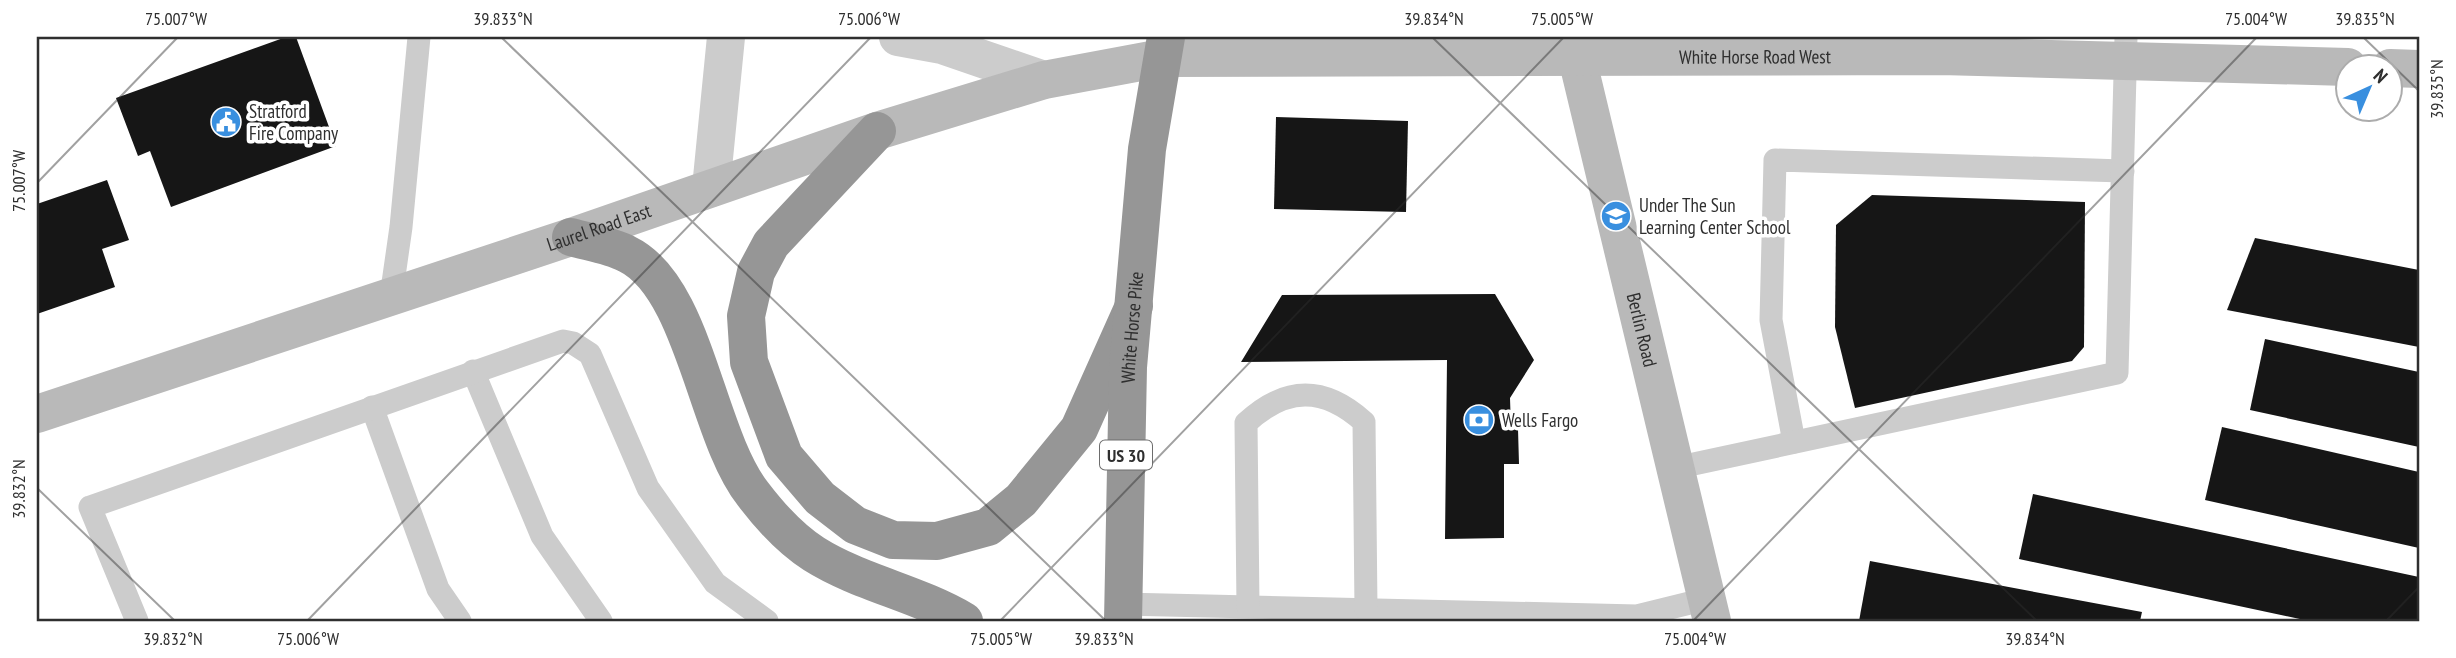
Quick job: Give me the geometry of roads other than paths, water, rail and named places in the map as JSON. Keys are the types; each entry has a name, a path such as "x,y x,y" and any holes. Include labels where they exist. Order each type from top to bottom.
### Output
{"highway":[{"name":"White Horse Pike","path":"1123,612 1128,367 1147,149 1164,47"},
{"path":"877,131 771,244 755,272 746,316 749,362 784,456 820,498 855,525 893,540 937,541 988,527 1021,500 1079,429 1134,306"},
{"path":"571,237 627,254 653,273 673,304 733,457 752,493 790,533 812,553 964,621"}],"main road":[{"name":"Laurel Road East","path":"37,414 571,237 877,131 1164,47"},
{"name":"White Horse Road West","path":"1164,47 1575,47 1941,56 2126,49 2334,66"},
{"name":"Berlin Road","path":"1575,47 1709,610"}],"street":[{"path":"711,188 726,37"},
{"path":"898,37 942,45 1044,80"}],"lane":[{"path":"391,297 401,227 419,37"},
{"path":"1675,468 2117,373 2126,49"},
{"path":"1794,442 1771,320 1775,160 2123,171"},
{"path":"137,621 90,508 563,341 573,343 590,354 648,488 715,583 767,621"},
{"path":"473,371 542,536 601,621"},
{"path":"1248,607 1247,423 1262,408 1283,398 1305,394 1337,402 1364,422 1366,609"},
{"path":"372,407 438,589 460,621"},
{"path":"1123,612 1248,607 1637,616 1709,610"}],"place":[{"name":"Stratford Fire Company","path":"226,122"},
{"name":"Under The Sun Learning Center School","path":"1616,216"},
{"name":"Wells Fargo","path":"1479,420"}]}
